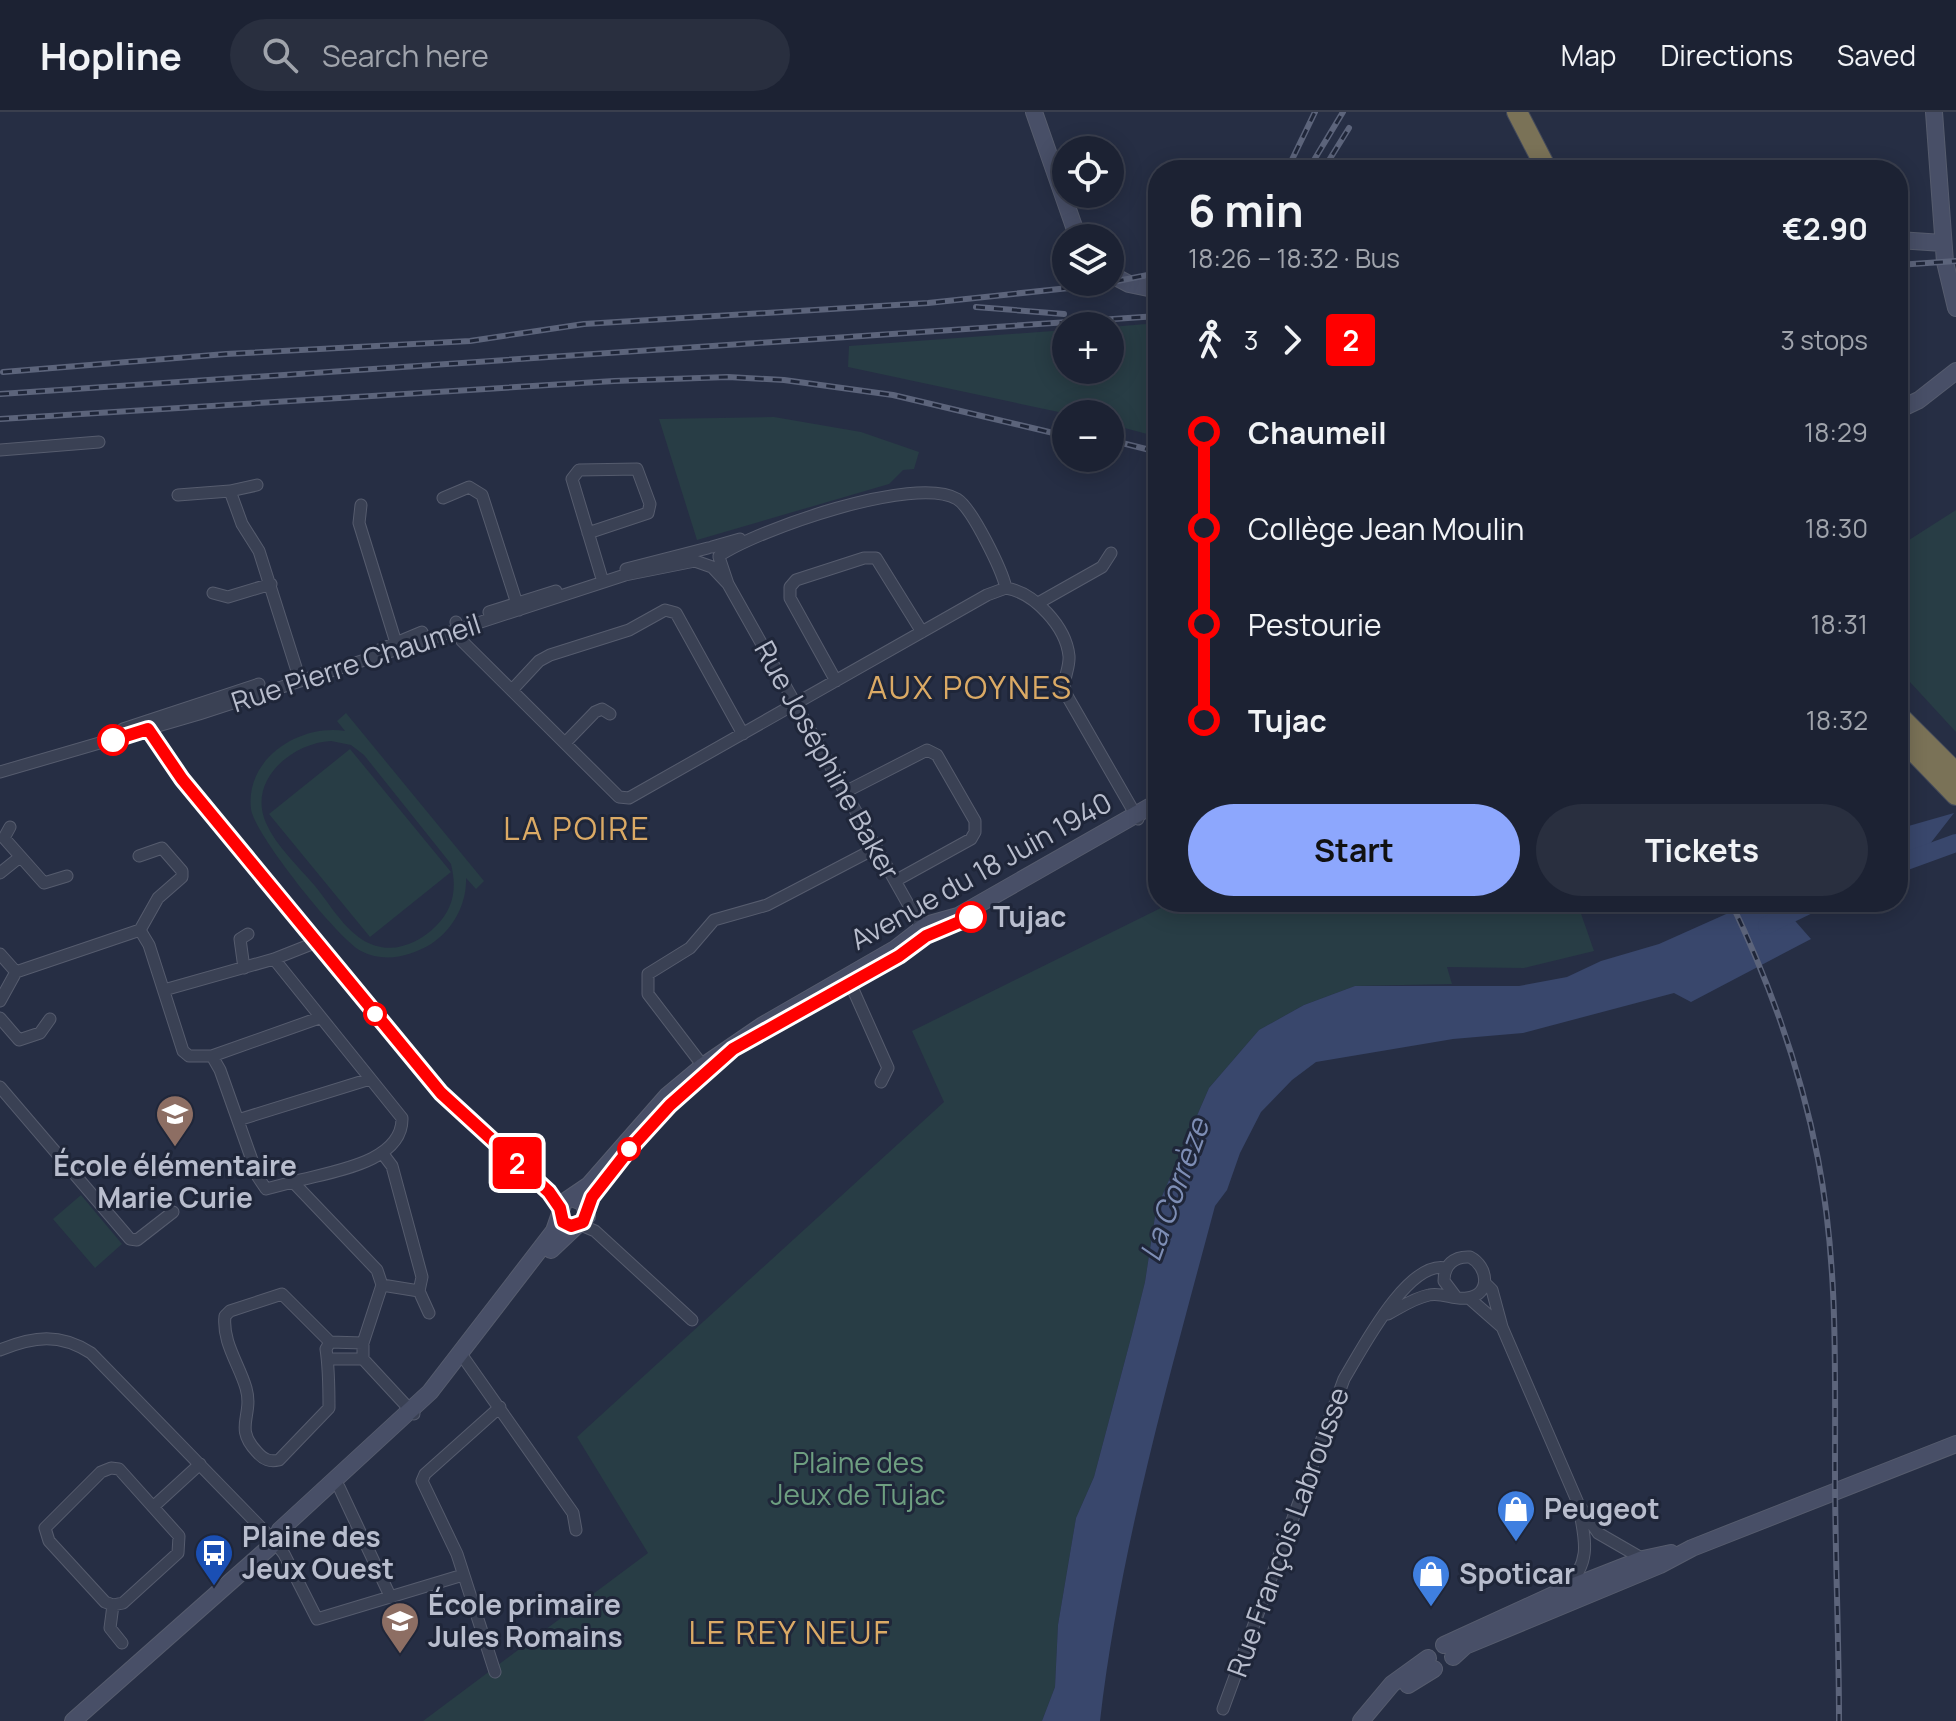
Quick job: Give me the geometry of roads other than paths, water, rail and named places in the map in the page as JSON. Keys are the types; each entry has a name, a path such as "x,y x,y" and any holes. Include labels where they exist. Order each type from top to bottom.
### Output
{"highway":[{"path":"1517,112 1542,160"},
{"path":"1532,112 1557,160"},
{"path":"1908,725 1956,773"},
{"path":"1908,745 1956,794"}],"street":[{"path":"1034,112 1073,224"},
{"path":"1934,112 1949,234 1946,269 1956,308"},
{"path":"1908,239 1949,234"},
{"path":"1946,269 1956,287"},
{"path":"1124,281 1148,288"},
{"path":"1908,405 1956,371"},
{"path":"1908,412 1927,403 1956,380"},
{"path":"0,450 99,442"},
{"path":"588,533 648,513 650,504 637,469 575,473 572,479 588,533 602,579"},
{"path":"178,495 230,491 257,485"},
{"path":"443,498 469,487 482,495 518,607"},
{"path":"230,491 242,524 259,551 298,674"},
{"path":"712,557 745,540 883,495 912,491 946,494 961,501 1006,588 1040,602 1067,649 1066,694 1137,817"},
{"path":"361,505 359,523 397,646"},
{"path":"1040,602 1102,567 1111,553"},
{"name":"Rue Pierre Chaumeil","path":"0,772 602,579 712,557"},
{"name":"Rue Joséphine Baker","path":"712,557 924,932"},
{"path":"836,681 790,598 790,587 796,580 864,558 876,558 922,632"},
{"path":"213,593 228,597 271,584"},
{"path":"457,625 462,641 619,797 629,798 987,595 1006,588"},
{"path":"512,690 539,661 550,655 629,630 665,610 676,613 743,734"},
{"name":"Rue Pierre Chaumeil","path":"0,765 146,725 298,674 397,646"},
{"path":"566,742 595,712 602,709 610,714"},
{"path":"146,725 174,769 441,1093 692,1320"},
{"path":"845,792 921,750 927,750 937,755 975,821 971,839 895,881"},
{"name":"Avenue du 18 Juin 1940","path":"576,1214 651,1125 728,1053 924,932 1148,811"},
{"name":"Avenue du 18 Juin 1940","path":"924,932 1012,894 1137,817"},
{"path":"10,827 4,838 44,883 67,876"},
{"path":"0,1001 16,972 140,930 158,898 182,877 182,871 162,848 139,856"},
{"path":"703,1066 648,994 648,974 690,948 714,920 767,905 876,848"},
{"path":"0,873 20,857"},
{"path":"140,930 164,990 183,1051 189,1056 212,1056 319,1018"},
{"path":"244,968 240,939 248,934"},
{"path":"164,990 274,959 317,942"},
{"path":"0,954 16,972"},
{"path":"212,1056 220,1070 258,1177 266,1189 383,1154 402,1130 402,1118 274,959"},
{"path":"848,979 888,1068 881,1082"},
{"name":"Avenue du 18 Juin 1940","path":"274,1541 280,1530 411,1411 437,1394 463,1356 562,1237 589,1185 667,1096 725,1050 848,979"},
{"path":"0,1018 19,1040 40,1033 50,1019"},
{"path":"238,1120 370,1079"},
{"path":"0,1089 130,1239 137,1240 173,1212"},
{"path":"383,1154 392,1166 422,1277 419,1291 429,1313"},
{"path":"293,1182 377,1270 382,1285 363,1343 363,1359 411,1411"},
{"name":"Rue François Labrousse","path":"1223,1709 1329,1411 1344,1379 1407,1286 1425,1269 1446,1268 1456,1258 1470,1257 1483,1267 1485,1283 1492,1290 1502,1316 1502,1327 1578,1503 1598,1533 1641,1567"},
{"path":"1446,1268 1446,1287 1456,1297"},
{"path":"1407,1286 1427,1295 1469,1298 1485,1283"},
{"path":"382,1285 419,1291"},
{"path":"330,1342 326,1349 330,1359 326,1382 329,1408 279,1460 263,1458 246,1441 243,1430 246,1388 223,1329 225,1316 282,1294 330,1342 363,1343"},
{"path":"1384,1316 1427,1295"},
{"name":"Rue François Labrousse","path":"1469,1298 1502,1327"},
{"path":"0,1350 38,1338 57,1337 76,1343 102,1363 274,1541 284,1554 317,1619 463,1575"},
{"path":"463,1356 573,1513 576,1530"},
{"path":"330,1359 363,1359"},
{"path":"495,1672 457,1554 422,1481 425,1474 500,1407"},
{"name":"Avenue du 18 Juin 1940","path":"73,1721 339,1487 411,1411"},
{"path":"1878,1473 1901,1456 1956,1433"},
{"path":"1562,1598 1956,1444"},
{"path":"153,1507 200,1464"},
{"path":"111,1468 119,1469 179,1536 178,1553 123,1603 113,1605 105,1602 49,1541 45,1528 48,1521 101,1472 111,1468"},
{"path":"339,1487 391,1598"},
{"name":"Rue François Labrousse","path":"1578,1503 1587,1547 1583,1559"},
{"path":"1611,1575 1618,1547"},
{"path":"1562,1598 1583,1559 1611,1575"},
{"path":"1361,1721 1392,1684 1449,1651 1611,1575 1641,1567"},
{"path":"113,1605 110,1628 122,1643"},
{"path":"1374,1721 1431,1663"}],"water":[{"path":"1954,813 1919,858 1908,863 1908,826"},
{"path":"1731,912 1794,912 1789,914 1811,939 1691,1002 1674,993 1523,1033 1453,1039 1316,1062 1292,1080 1261,1112 1240,1153 1227,1190 1215,1206 1181,1333 1133,1526 1100,1721 1042,1721 1055,1687 1058,1625 1076,1518 1094,1477 1132,1334 1145,1282 1156,1210 1209,1088 1259,1030 1304,1005 1355,986 1519,986 1567,977 1601,961 1659,944"}],"waterway":[{"name":"La Corrèze","path":"1908,860 1956,843"},
{"name":"La Corrèze","path":"1767,925 1794,912"}],"railway":[{"path":"1292,160 1315,112"},
{"path":"1314,160 1343,112"},
{"path":"1329,160 1349,128"},
{"path":"1908,264 1956,261"},
{"path":"3,372 226,354 470,341 584,324 928,303 1097,285 1148,275"},
{"path":"976,307 1052,313"},
{"path":"0,394 1148,317"},
{"path":"0,419 614,381 728,377 784,380 893,395 1052,433"},
{"path":"1124,444 1148,450"},
{"path":"1736,912 1771,996 1803,1093 1818,1159 1829,1237 1834,1316 1839,1721"}],"place":[{"name":"Tujac","path":"971,917"},
{"name":"École élémentaire Marie Curie","path":"175,1148"},
{"name":"Peugeot","path":"1516,1543"},
{"name":"Plaine des Jeux Ouest","path":"214,1587"},
{"name":"Spoticar","path":"1431,1608"},
{"name":"École primaire Jules Romains","path":"400,1655"}],"district":[{"name":"AUX POYNES","path":"970,688"},
{"name":"LA POIRE","path":"577,829"},
{"name":"LE REY NEUF","path":"790,1633"}],"park label":[{"name":"Plaine des Jeux de Tujac","path":"858,1479"}]}
